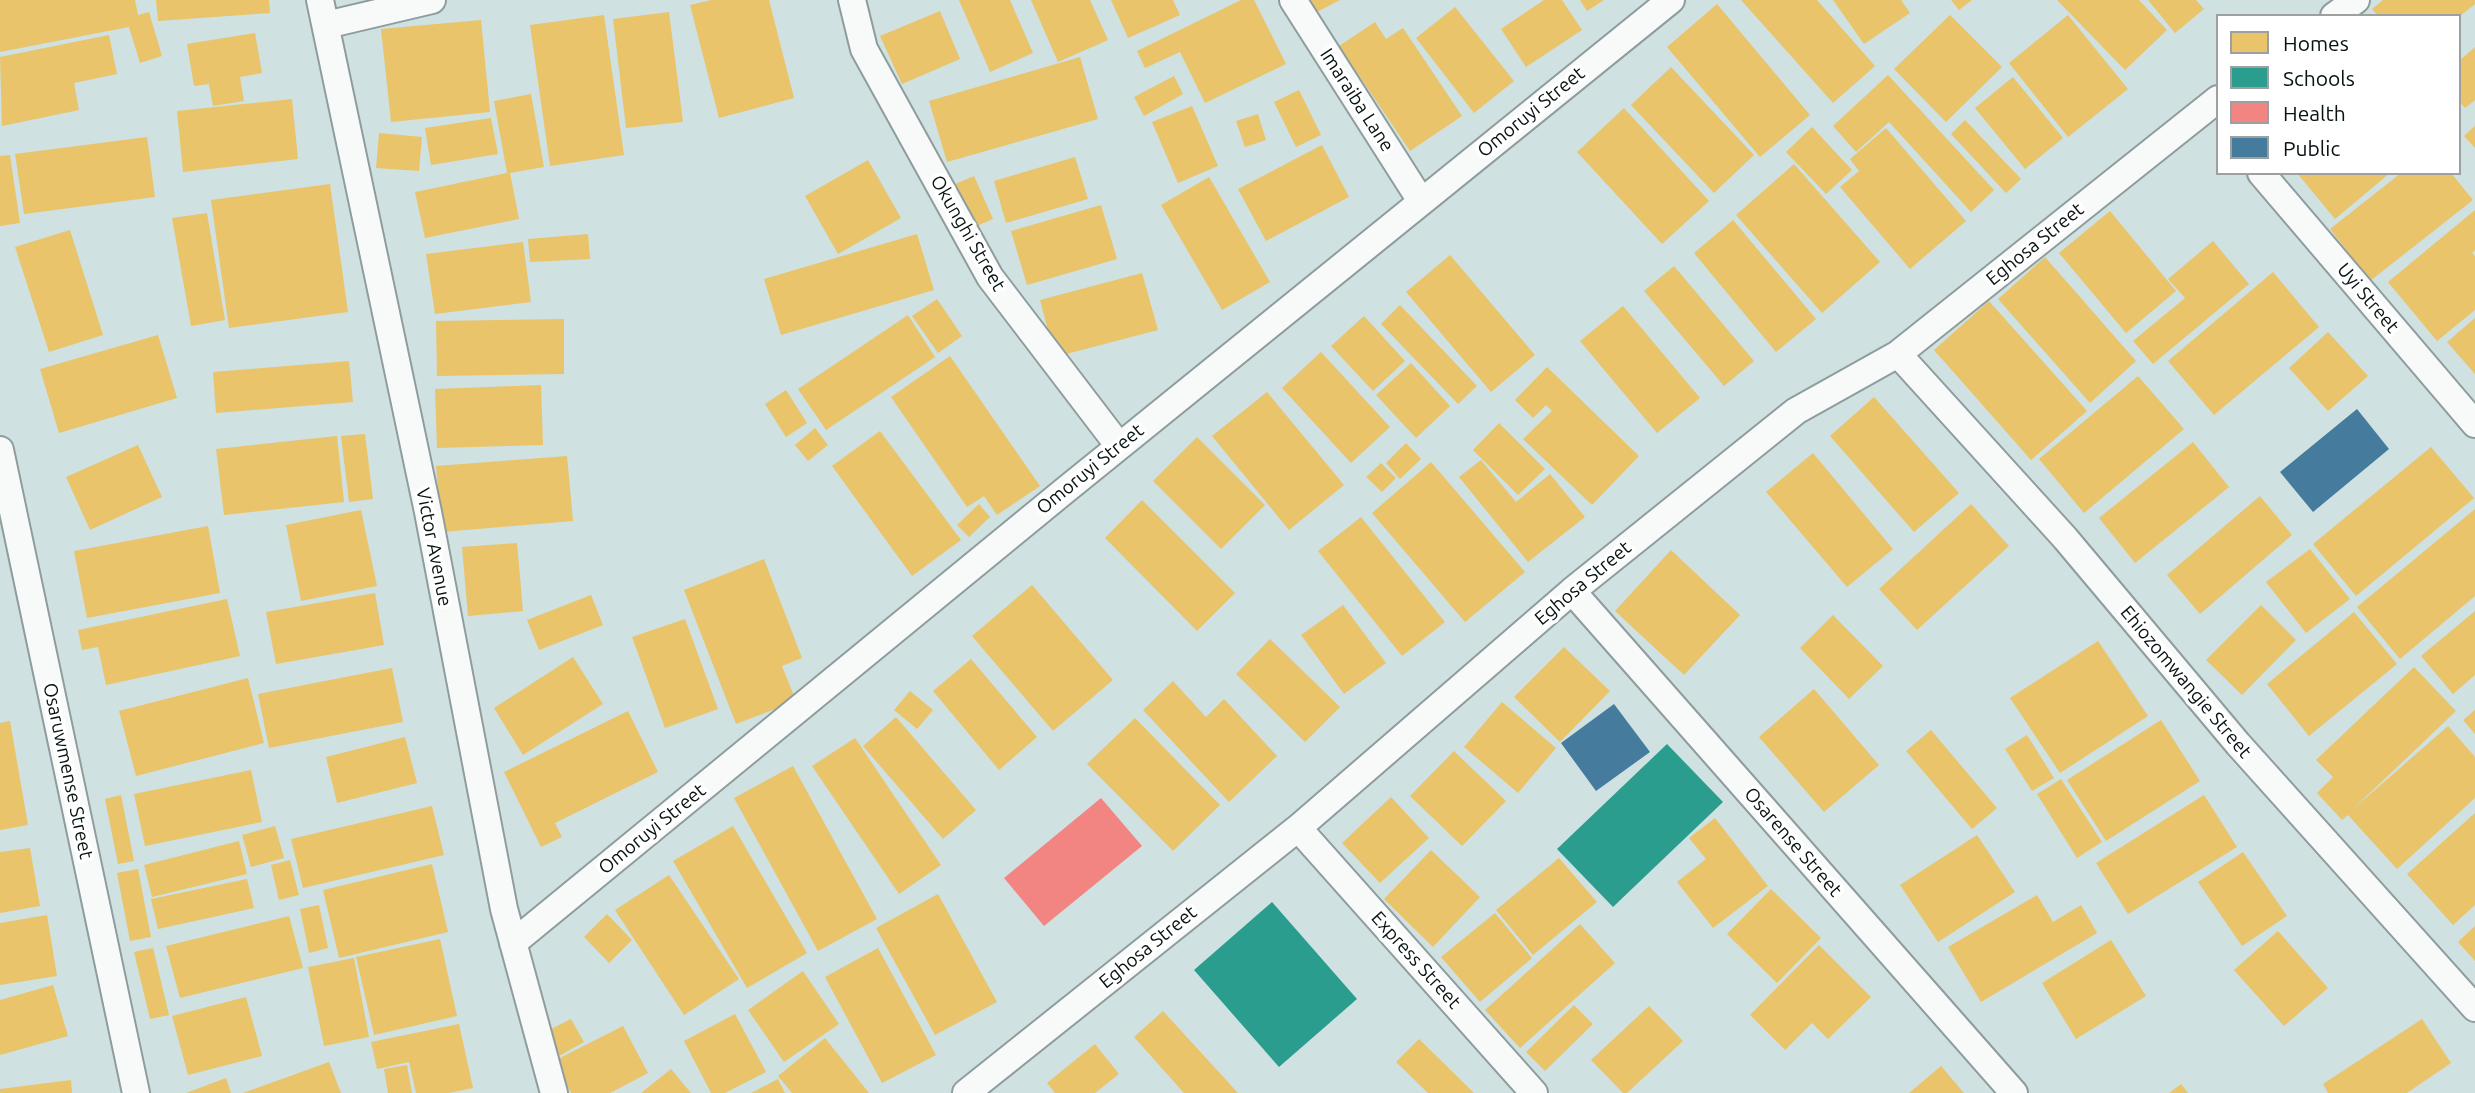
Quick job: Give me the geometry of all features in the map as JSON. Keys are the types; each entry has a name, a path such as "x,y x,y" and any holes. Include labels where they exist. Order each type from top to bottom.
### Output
{"street":[{"path":"323,13 432,0"},
{"name":"Okunghi Street","path":"852,0 864,49 990,277 1119,446"},
{"name":"Imaraiba Lane","path":"1293,0 1421,201"},
{"name":"Omoruyi Street","path":"513,943 1119,446 1671,0"},
{"path":"2337,14 2356,0"},
{"name":"Victor Avenue","path":"323,13 428,512 504,909 554,1093"},
{"name":"Eghosa Street","path":"966,1093 1297,828 1572,591 1796,411 1898,354 2214,109"},
{"name":"Uyi Street","path":"2263,175 2475,424"},
{"name":"Ehiozomwangie Street","path":"1898,354 2065,538 2238,744 2475,1008"},
{"name":"Osaruwmense Street","path":"0,450 136,1093"},
{"name":"Osarense Street","path":"1572,591 2014,1093"},
{"name":"Express Street","path":"1297,828 1534,1093"}],"building: Homes":[{"path":"0,0 135,0 138,15 149,12 162,56 140,63 129,27 0,52"},
{"path":"156,0 269,0 270,13 158,21"},
{"path":"711,0 769,0 794,98 719,118 690,5"},
{"path":"959,0 1010,0 1033,53 990,72"},
{"path":"1031,0 1090,0 1108,40 1058,62"},
{"path":"1111,0 1173,0 1180,15 1128,38"},
{"path":"1241,0 1254,0 1286,64 1205,103 1180,52 1145,68 1137,51"},
{"path":"1308,0 1340,0 1315,13"},
{"path":"1544,0 1562,0 1582,30 1526,67 1501,29"},
{"path":"1580,0 1604,0 1587,11"},
{"path":"1741,0 1817,0 1875,66 1833,103"},
{"path":"1833,0 1901,0 1910,13 1864,44"},
{"path":"1951,0 1972,0 1959,10"},
{"path":"2057,0 2139,0 2167,30 2125,70"},
{"path":"2148,0 2196,0 2204,9 2175,33"},
{"path":"2383,0 2475,0 2475,4 2461,15 2376,14 2372,9"},
{"path":"1717,4 1810,115 1760,157 1667,47"},
{"path":"1455,7 1514,81 1474,113 1416,38"},
{"path":"940,11 960,59 902,84 880,36"},
{"path":"669,12 683,122 626,128 613,19"},
{"path":"604,15 624,155 550,166 530,25"},
{"path":"1950,15 2002,67 1946,122 1894,69"},
{"path":"2068,15 2128,89 2068,137 2009,63"},
{"path":"481,20 490,112 391,122 381,29"},
{"path":"1375,22 1386,39 1403,28 1462,116 1410,151 1339,46"},
{"path":"255,33 262,73 240,77 244,101 213,106 209,84 194,86 187,44"},
{"path":"109,35 117,74 74,83 79,110 2,126 0,57"},
{"path":"2475,47 2475,100 2465,108 2461,103 2461,59"},
{"path":"1080,57 1098,119 947,162 929,101"},
{"path":"1671,67 1754,155 1714,193 1631,105"},
{"path":"1888,75 1994,190 1971,212 1889,122 1856,152 1833,126"},
{"path":"1174,76 1183,94 1144,116 1134,97"},
{"path":"2013,77 2063,138 2025,169 1975,108"},
{"path":"1299,90 1321,135 1296,147 1274,102"},
{"path":"531,94 544,167 510,173 519,219 425,238 415,192 507,173 494,101"},
{"path":"292,99 298,159 183,172 177,111"},
{"path":"1192,106 1218,166 1178,183 1152,122"},
{"path":"1624,108 1709,201 1662,244 1577,152"},
{"path":"1258,114 1266,140 1245,147 1236,121"},
{"path":"491,118 498,154 431,165 425,128"},
{"path":"1965,120 2021,179 2006,193 1951,134"},
{"path":"2475,126 2475,148 2464,136"},
{"path":"1812,127 1852,170 1826,194 1786,152"},
{"path":"1886,128 1966,221 1910,269 1840,187 1859,171 1850,159"},
{"path":"379,133 422,137 419,171 376,168"},
{"path":"147,137 155,197 24,214 15,154"},
{"path":"1322,145 1349,197 1266,241 1238,189"},
{"path":"10,155 20,223 0,226 0,156"},
{"path":"1075,157 1088,199 1006,223 994,181"},
{"path":"868,160 901,218 838,254 805,196"},
{"path":"1794,164 1880,262 1822,313 1736,215"},
{"path":"2299,175 2388,175 2335,219"},
{"path":"2398,175 2453,175 2473,200 2370,281 2330,229"},
{"path":"974,176 993,219 972,228 953,185"},
{"path":"1209,177 1270,282 1222,310 1161,205"},
{"path":"330,184 348,312 229,328 211,200"},
{"path":"1101,205 1117,259 1027,285 1011,231"},
{"path":"2475,210 2475,250 2472,253 2475,256 2475,310 2437,341 2388,282"},
{"path":"2110,211 2176,291 2126,333 2059,253"},
{"path":"207,213 225,320 191,326 172,218"},
{"path":"1733,220 1816,319 1776,352 1694,253"},
{"path":"70,230 103,335 49,352 15,247"},
{"path":"588,234 590,259 530,262 528,239"},
{"path":"917,234 934,290 781,335 764,279"},
{"path":"2213,241 2249,284 2153,364 2133,341 2185,298 2168,279"},
{"path":"523,242 531,302 435,314 426,254"},
{"path":"1450,255 1535,355 1491,392 1406,292"},
{"path":"2045,257 2136,361 2090,403 1998,299"},
{"path":"1674,266 1754,361 1724,386 1644,291"},
{"path":"2273,272 2319,327 2214,415 2168,361"},
{"path":"1142,273 1158,330 1055,357 1040,300"},
{"path":"937,299 962,336 938,353 912,316"},
{"path":"1989,301 2087,411 2031,460 1934,350"},
{"path":"1400,305 1477,386 1458,404 1381,324"},
{"path":"1623,306 1700,398 1657,433 1580,341"},
{"path":"908,315 935,357 826,430 798,389"},
{"path":"1364,316 1405,361 1373,391 1331,346"},
{"path":"2475,318 2475,374 2447,342"},
{"path":"564,319 564,374 437,376 436,321"},
{"path":"2328,332 2368,376 2328,411 2289,368"},
{"path":"158,335 177,398 59,433 40,369"},
{"path":"1321,352 1390,427 1351,463 1282,388"},
{"path":"950,356 1040,486 997,515 984,496 967,507 891,397"},
{"path":"349,361 353,402 216,413 213,372"},
{"path":"1411,363 1450,406 1416,438 1376,395"},
{"path":"1547,367 1639,456 1592,505 1523,439 1552,411 1546,405 1533,418 1515,400"},
{"path":"2138,376 2184,429 2084,513 2039,459"},
{"path":"541,385 543,445 437,448 435,389"},
{"path":"786,390 807,423 786,437 765,404"},
{"path":"1267,392 1344,485 1289,530 1212,436"},
{"path":"1874,397 1959,493 1914,532 1830,436"},
{"path":"1499,423 1545,469 1518,495 1473,450"},
{"path":"815,428 828,445 808,461 795,445"},
{"path":"880,431 961,540 912,576 832,466"},
{"path":"365,434 373,499 349,502 341,436"},
{"path":"337,436 344,502 224,515 216,449"},
{"path":"1197,437 1265,505 1221,549 1153,481"},
{"path":"2193,442 2229,487 2135,563 2099,518"},
{"path":"1406,443 1421,459 1400,479 1386,463"},
{"path":"138,445 162,497 90,530 66,477"},
{"path":"2431,447 2474,498 2356,596 2313,544"},
{"path":"1813,453 1893,549 1847,587 1766,492"},
{"path":"567,456 573,521 442,532 436,466"},
{"path":"1481,460 1516,502 1550,474 1585,517 1528,562 1459,477"},
{"path":"1431,462 1525,572 1465,622 1372,513"},
{"path":"1381,463 1396,478 1382,492 1366,477"},
{"path":"2260,496 2292,535 2200,614 2167,575"},
{"path":"1142,500 1235,593 1197,631 1105,538"},
{"path":"979,504 990,517 969,537 957,525"},
{"path":"1971,504 2009,546 1917,630 1879,589"},
{"path":"2475,509 2475,596 2400,659 2357,607"},
{"path":"361,510 377,586 301,601 286,525"},
{"path":"1361,517 1445,622 1402,656 1318,551"},
{"path":"208,526 220,593 87,618 74,551"},
{"path":"517,543 523,611 468,616 462,547"},
{"path":"2310,549 2350,599 2306,633 2266,582"},
{"path":"1671,550 1740,615 1684,675 1615,611"},
{"path":"764,559 802,658 782,666 796,701 736,724 684,590"},
{"path":"1032,585 1113,680 1053,731 972,636"},
{"path":"375,593 384,645 276,664 266,612"},
{"path":"591,595 603,625 539,650 527,620"},
{"path":"227,599 240,656 106,685 98,647 82,650 78,630"},
{"path":"1343,605 1386,663 1344,694 1301,635"},
{"path":"2261,605 2296,640 2242,695 2206,660"},
{"path":"2475,611 2475,675 2453,694 2421,656"},
{"path":"2354,612 2397,664 2309,736 2267,684"},
{"path":"1833,615 1883,666 1849,699 1800,648"},
{"path":"685,619 718,709 665,728 632,637"},
{"path":"1270,639 1340,707 1305,742 1236,674"},
{"path":"2098,641 2148,716 2060,773 2010,698"},
{"path":"1564,647 1610,691 1560,742 1514,697"},
{"path":"573,657 603,704 523,755 494,708"},
{"path":"971,659 1037,737 999,770 933,691"},
{"path":"2414,667 2456,711 2352,810 2448,726 2475,757 2475,798 2397,869 2348,815 2342,820 2317,793 2333,777 2316,760"},
{"path":"392,668 403,722 269,748 258,694"},
{"path":"248,678 264,743 136,776 119,711"},
{"path":"1173,681 1206,717 1224,699 1277,756 1229,802 1143,710"},
{"path":"1814,689 1879,765 1824,812 1759,737"},
{"path":"910,691 933,710 917,729 894,710"},
{"path":"1502,702 1556,748 1518,793 1464,747"},
{"path":"2475,710 2475,734 2463,720"},
{"path":"628,711 658,772 555,823 562,837 541,847 504,772"},
{"path":"896,717 976,810 943,839 863,746"},
{"path":"1135,718 1220,805 1173,851 1087,764"},
{"path":"2161,720 2200,781 2106,841 2067,780"},
{"path":"10,721 28,825 0,830 0,723"},
{"path":"1931,730 1997,808 1972,829 1906,751"},
{"path":"2027,735 2054,778 2032,791 2005,749"},
{"path":"405,737 417,783 337,803 326,757"},
{"path":"855,738 941,865 899,894 812,766"},
{"path":"1454,751 1506,801 1462,846 1410,796"},
{"path":"793,766 877,919 818,951 734,798"},
{"path":"251,770 262,822 145,846 134,794"},
{"path":"2061,779 2102,842 2077,858 2037,794"},
{"path":"121,795 134,861 118,864 105,799"},
{"path":"2204,795 2237,847 2128,914 2096,863"},
{"path":"1391,797 1429,838 1380,883 1342,843"},
{"path":"432,806 444,855 303,888 291,839"},
{"path":"2475,813 2475,905 2453,925 2407,874"},
{"path":"1715,818 1768,886 1713,928 1677,882 1706,859 1689,838"},
{"path":"275,826 284,858 251,867 242,835"},
{"path":"733,826 807,953 747,988 673,861"},
{"path":"1977,835 2015,892 1938,942 1900,885"},
{"path":"239,841 247,874 152,897 144,865"},
{"path":"30,848 40,906 0,913 0,852"},
{"path":"1431,850 1480,897 1433,947 1384,899"},
{"path":"2243,852 2287,916 2242,946 2198,882"},
{"path":"1559,858 1597,902 1533,955 1496,910"},
{"path":"290,860 299,895 279,900 271,865"},
{"path":"432,864 448,932 339,958 323,890"},
{"path":"138,869 151,937 130,941 117,873"},
{"path":"669,875 739,979 684,1015 615,910"},
{"path":"247,879 254,908 158,929 151,899"},
{"path":"1771,889 1821,938 1777,983 1727,934"},
{"path":"938,894 997,1002 935,1035 876,928"},
{"path":"2037,895 2053,922 2081,905 2097,933 1981,1002 1948,947"},
{"path":"319,905 328,948 309,953 300,909"},
{"path":"1495,913 1532,958 1480,1002 1441,957"},
{"path":"607,914 632,940 609,963 584,937"},
{"path":"47,915 57,976 0,985 0,923"},
{"path":"289,916 303,968 180,998 166,946"},
{"path":"1580,924 1615,963 1520,1048 1485,1010"},
{"path":"2475,926 2475,961 2458,942"},
{"path":"2278,931 2328,988 2284,1026 2234,970"},
{"path":"440,939 457,1016 374,1035 356,957"},
{"path":"2111,940 2146,996 2076,1039 2042,983"},
{"path":"1819,945 1871,997 1828,1039 1812,1023 1785,1050 1750,1015"},
{"path":"153,948 169,1015 150,1019 134,952"},
{"path":"878,948 936,1055 882,1083 825,977"},
{"path":"354,958 369,1037 324,1046 308,967"},
{"path":"803,971 839,1024 784,1062 748,1010"},
{"path":"53,985 68,1036 0,1055 0,1000"},
{"path":"246,997 262,1056 188,1075 172,1016"},
{"path":"1574,1005 1593,1024 1545,1071 1526,1052"},
{"path":"1649,1006 1683,1041 1627,1093 1623,1093 1591,1060"},
{"path":"1163,1011 1238,1093 1184,1093 1134,1037"},
{"path":"735,1014 766,1072 725,1093 711,1093 684,1041"},
{"path":"571,1019 584,1042 559,1056 545,1032"},
{"path":"2422,1019 2451,1063 2407,1093 2328,1093 2323,1084"},
{"path":"459,1024 473,1088 449,1093 416,1093 409,1062 377,1069 371,1042"},
{"path":"623,1026 648,1073 610,1093 571,1093 554,1061"},
{"path":"825,1038 869,1093 792,1093 778,1076"},
{"path":"1419,1039 1474,1093 1428,1093 1396,1062"},
{"path":"1095,1044 1119,1074 1095,1093 1055,1093 1047,1083"},
{"path":"329,1062 341,1093 243,1093"},
{"path":"407,1065 412,1093 388,1093 384,1069"},
{"path":"1941,1066 1964,1093 1909,1093"},
{"path":"671,1069 691,1093 641,1093"},
{"path":"226,1078 231,1093 186,1093"},
{"path":"778,1079 785,1093 751,1093"},
{"path":"71,1080 72,1093 0,1093 0,1089"},
{"path":"2181,1084 2188,1093 2169,1093"}],"building: Schools":[{"path":"1667,744 1723,802 1613,907 1557,849"},
{"path":"1272,902 1357,999 1279,1067 1194,970"}],"building: Health":[{"path":"1101,798 1142,846 1044,926 1004,878"}],"building: Public":[{"path":"2357,409 2389,449 2313,512 2280,472"},
{"path":"1614,704 1650,752 1596,791 1561,743"}]}
